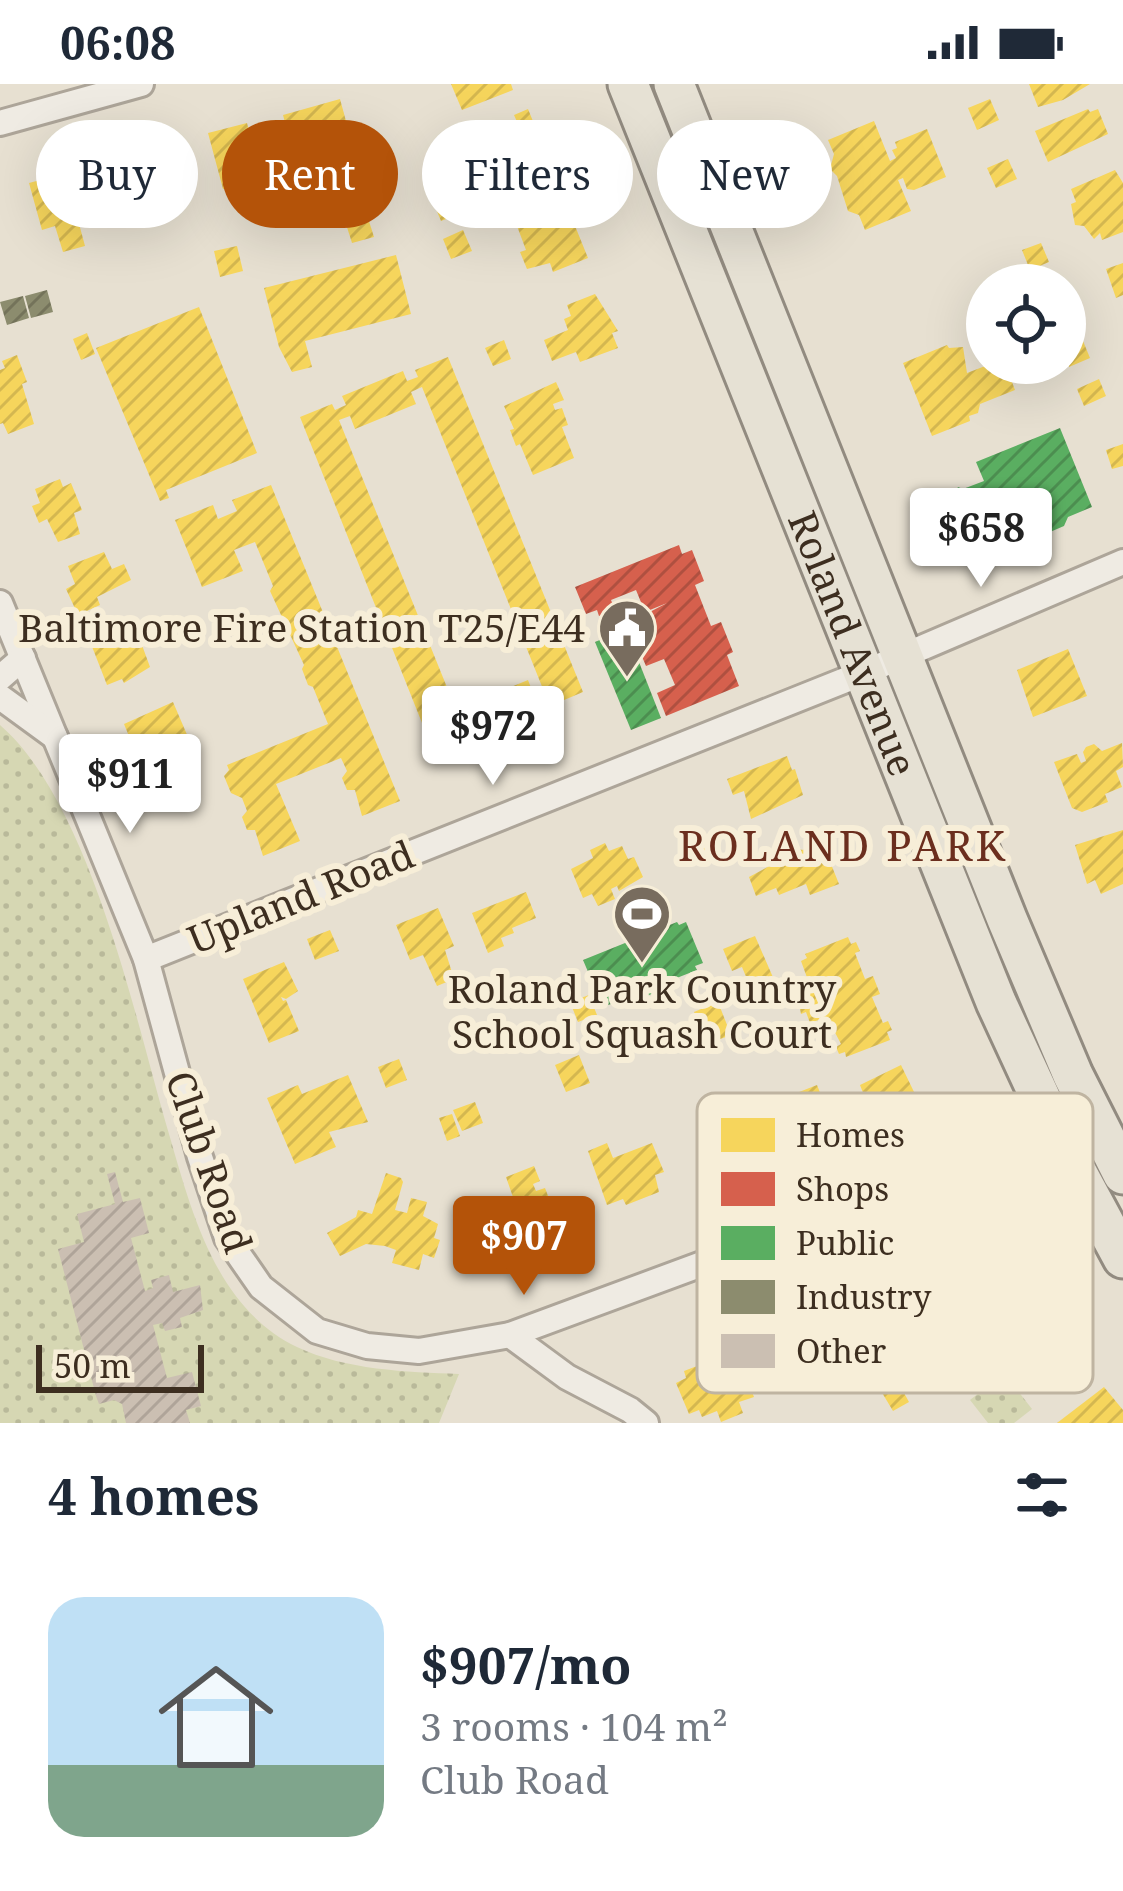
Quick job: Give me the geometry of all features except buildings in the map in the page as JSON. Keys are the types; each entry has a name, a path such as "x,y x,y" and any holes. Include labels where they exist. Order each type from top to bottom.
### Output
{"main road":[{"name":"Roland Avenue","path":"674,84 1042,1004 1082,1093"},
{"name":"Roland Avenue","path":"634,86 863,673 996,1002 1038,1093"},
{"name":"Roland Avenue","path":"1093,1117 1123,1174"},
{"name":"Roland Avenue","path":"1093,1202 1123,1258"}],"street":[{"path":"0,123 141,84"},
{"name":"Upland Road","path":"146,958 863,673 1123,562"},
{"name":"Club Road","path":"0,603 146,958 227,1238 261,1287 317,1331 367,1346 419,1351 510,1335 697,1266"},
{"path":"0,678 23,658"},
{"path":"0,697 57,738"},
{"name":"Club Road","path":"1093,1130 1098,1128"},
{"path":"510,1335 567,1377 646,1423"}],"green space":[{"path":"0,725 32,761 60,806 84,859 125,975 187,1195 227,1283 269,1330 316,1355 376,1368 459,1374 439,1423 0,1423"},
{"path":"979,1393 1020,1393 1032,1409 1014,1423 988,1423 970,1400"}],"place":[{"name":"Baltimore Fire Station T25/E44","path":"627,679"},
{"name":"Roland Park Country School Squash Court","path":"642,965"}],"district":[{"name":"ROLAND PARK","path":"843,846"}]}
